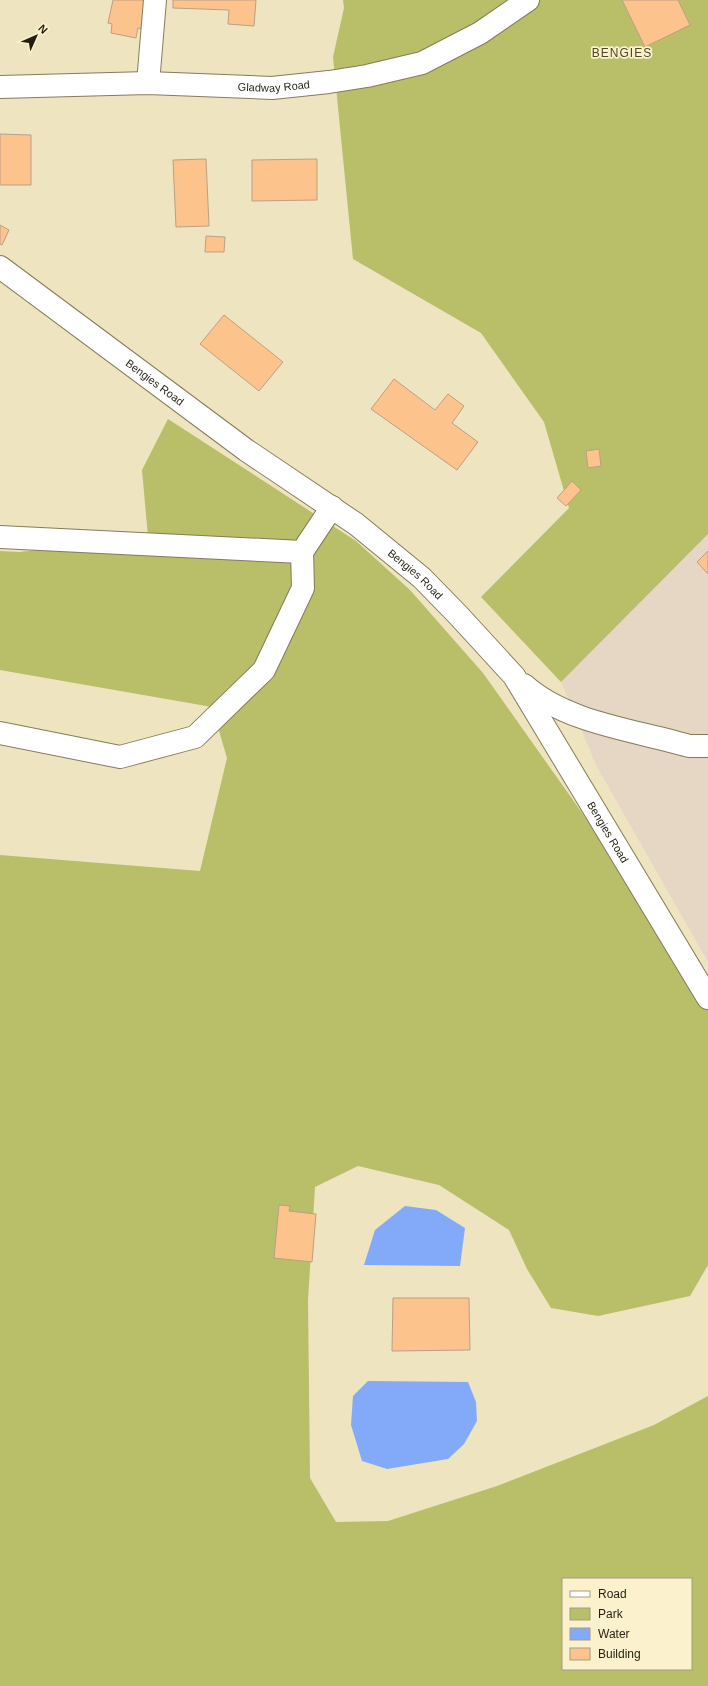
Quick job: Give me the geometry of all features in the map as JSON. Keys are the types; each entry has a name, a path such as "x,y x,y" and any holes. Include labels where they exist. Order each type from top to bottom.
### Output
{"street":[{"path":"148,83 156,0"},
{"name":"Gladway Road","path":"0,87 148,83 272,88 367,76 422,63 480,33 528,0"},
{"name":"Bengies Road","path":"0,267 240,445 356,524 422,578 459,616 514,676 708,998"},
{"path":"0,733 120,758 195,737 264,670 303,588 302,552 332,508"},
{"path":"0,537 302,552"},
{"path":"514,676 533,692 555,707 579,717 689,746 708,746"}],"shaded area":[{"path":"708,534 708,962 596,765 561,682"}],"green space":[{"path":"343,0 708,0 708,534 561,682 481,597 569,508 544,422 481,333 353,259 333,57 344,8"},
{"path":"168,419 356,541 410,590 483,673 602,841 708,1010 708,1265 690,1296 598,1316 551,1308 527,1269 509,1230 439,1185 358,1166 315,1187 308,1300 310,1478 336,1522 388,1521 497,1486 654,1425 708,1396 708,1686 0,1686 0,855 200,871 227,758 212,707 0,670 0,551 19,552 148,537 142,470"}],"water":[{"path":"405,1206 436,1210 465,1228 460,1266 364,1265 375,1230"},
{"path":"368,1381 468,1382 476,1402 477,1421 464,1444 448,1459 387,1469 362,1461 351,1425 353,1396"}],"building":[{"path":"113,0 147,0 142,29 138,28 136,38 111,33 112,24 108,23"},
{"path":"173,0 256,0 254,26 228,24 229,10 173,8"},
{"path":"622,0 678,0 690,25 645,47"},
{"path":"0,134 31,135 31,185 0,185"},
{"path":"206,159 209,226 176,227 173,160"},
{"path":"317,159 317,200 252,201 252,160"},
{"path":"0,225 9,230 2,245 0,244"},
{"path":"206,236 225,237 224,252 205,252"},
{"path":"224,315 283,362 259,391 200,344"},
{"path":"394,379 435,410 448,394 464,406 452,423 478,442 457,470 371,409"},
{"path":"599,449 601,466 588,468 586,451"},
{"path":"572,481 581,490 566,506 557,498"},
{"path":"708,551 708,574 697,562"},
{"path":"279,1205 290,1206 289,1211 316,1214 312,1262 274,1258"},
{"path":"393,1298 469,1298 470,1350 392,1351"}],"district":[{"name":"BENGIES","path":"622,53"}]}
